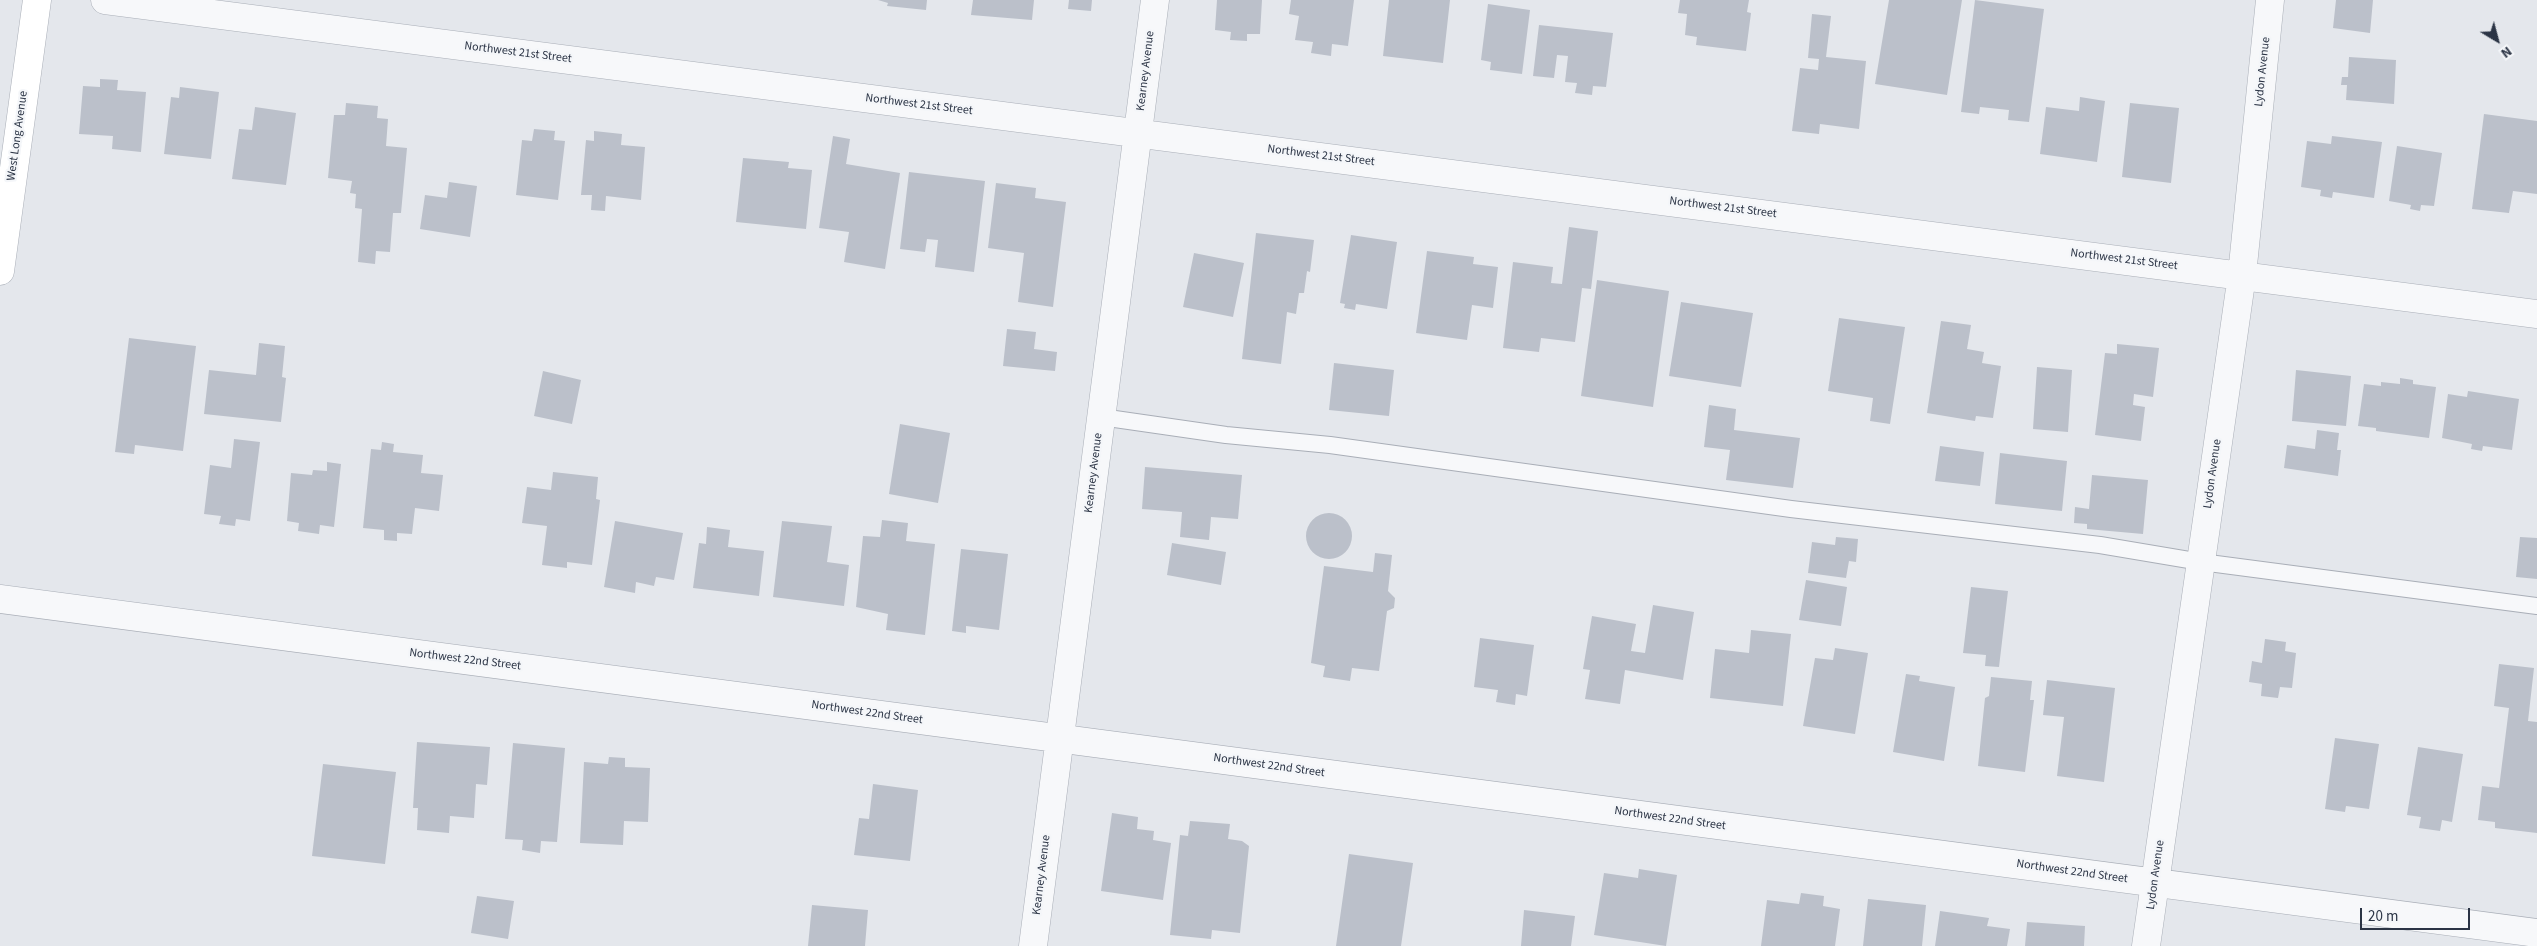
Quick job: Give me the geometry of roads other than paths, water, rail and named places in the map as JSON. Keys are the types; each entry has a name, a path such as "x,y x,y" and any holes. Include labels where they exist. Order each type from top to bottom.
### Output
{"main road":[{"name":"West Long Avenue","path":"0,271 37,0"}],"street":[{"name":"Northwest 21st Street","path":"105,0 2537,314"},
{"name":"Kearney Avenue","path":"1033,946 1155,0"},
{"name":"Lydon Avenue","path":"2146,946 2242,275 2270,0"},
{"name":"Northwest 22nd Street","path":"0,599 2537,933"}],"lane":[{"path":"1101,417 1226,435 1330,445 1820,513 2100,545 2200,562 2537,606"}]}
